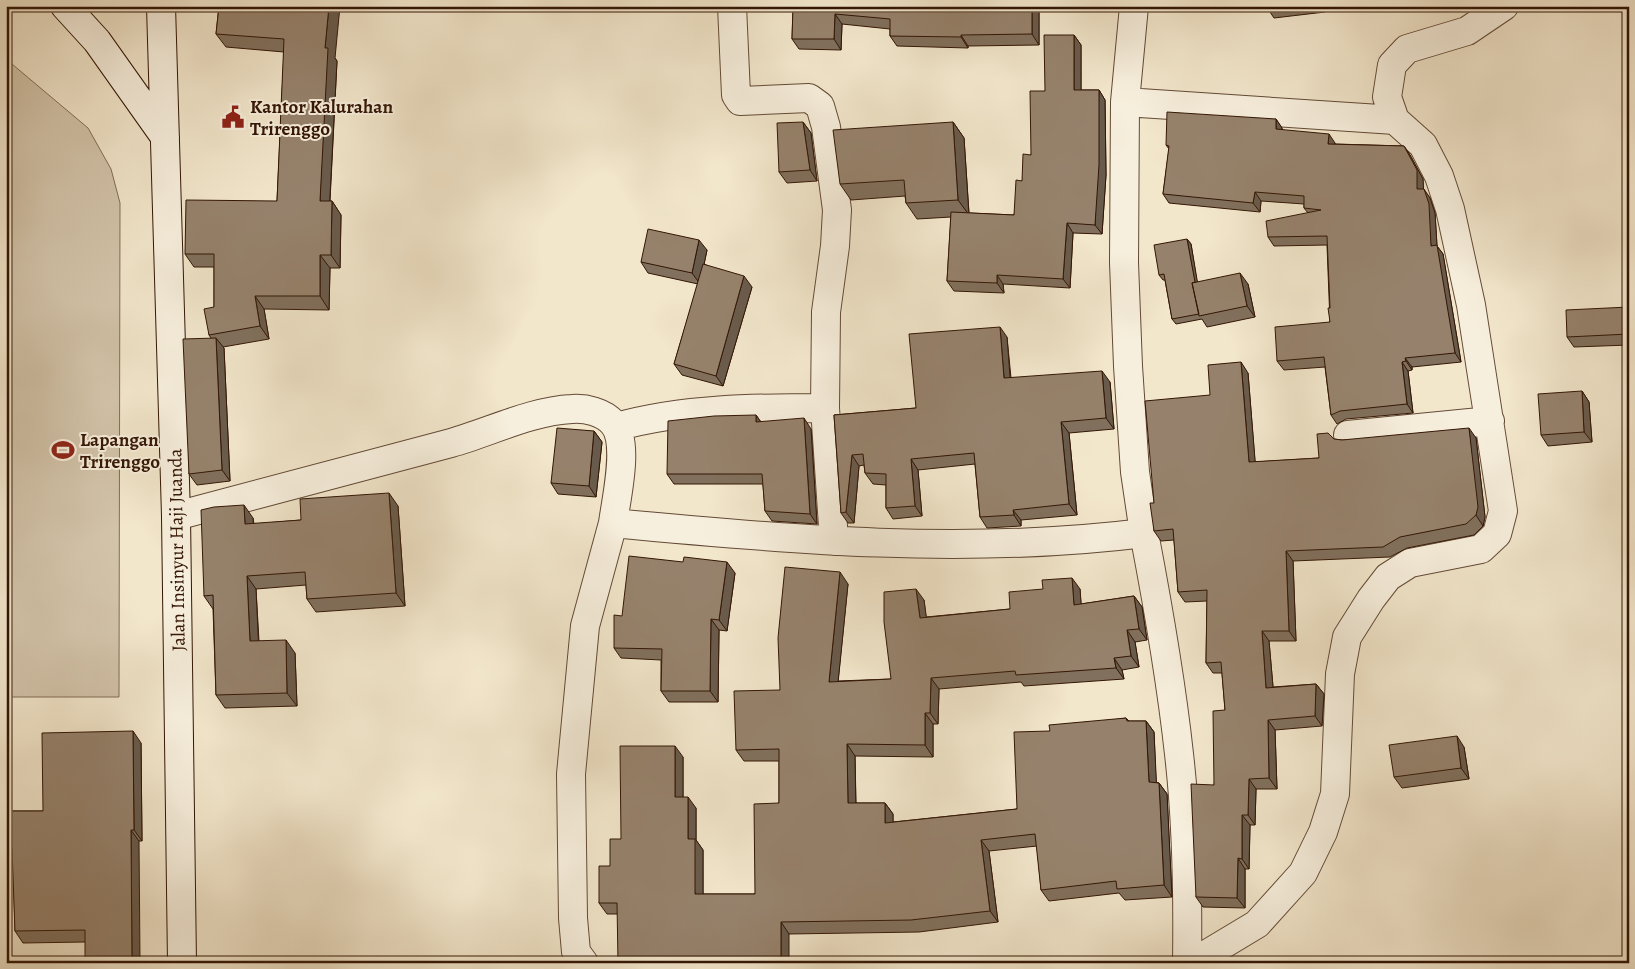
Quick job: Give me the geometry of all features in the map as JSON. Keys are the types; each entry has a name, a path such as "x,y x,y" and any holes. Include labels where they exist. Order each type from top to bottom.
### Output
{"street":[{"path":"65,6 97,42 165,137"},
{"name":"Jalan Insinyur Haji Juanda","path":"161,6 176,516 182,963"},
{"path":"732,6 736,95 740,101 809,98 820,106 826,127 836,210 835,246 826,312 825,408 834,541"},
{"path":"1134,6 1126,102 1124,263 1128,366 1135,472 1165,650 1179,755 1188,898 1187,963"},
{"path":"1192,963 1257,924 1303,873 1323,832 1335,794 1340,674 1347,637 1371,599 1388,576 1410,563 1481,549 1497,534 1503,511 1490,421 1471,305 1450,209 1439,176 1423,145 1395,120 1387,97 1392,65 1407,49 1467,31 1504,6"},
{"path":"1126,102 1395,120"},
{"path":"616,427 652,417 701,412 825,408"},
{"path":"176,516 454,442 554,412 572,409 597,411 612,422 620,434 621,453 614,523 585,626 571,774 573,918 576,952 584,963"},
{"path":"1348,435 1490,421"},
{"path":"614,523 749,536 922,544 1018,543 1097,539 1144,533"}],"shaded area":[{"name":"Lapangan Trirenggo","path":"6,59 88,128 111,169 120,203 119,697 6,697"}],"building":[{"path":"219,6 329,6 325,48 328,48 320,201 332,201 331,255 320,255 320,296 255,296 260,326 209,335 204,309 214,307 214,254 185,254 186,200 277,201 284,39 216,34"},
{"path":"793,6 1032,6 1032,34 961,35 961,37 890,36 890,19 835,14 834,39 792,39"},
{"path":"1044,35 1074,35 1074,90 1099,90 1099,165 1095,225 1067,223 1063,279 997,275 997,283 947,281 951,212 1014,215 1016,180 1022,181 1023,154 1031,155 1030,91 1045,91"},
{"path":"1167,112 1276,119 1276,129 1329,134 1328,144 1404,146 1417,170 1417,189 1424,189 1429,204 1431,246 1437,245 1455,353 1405,358 1406,361 1402,362 1407,404 1340,411 1331,415 1324,357 1277,361 1275,327 1330,322 1328,308 1330,308 1327,236 1268,237 1266,221 1321,210 1304,208 1304,196 1255,192 1253,203 1163,194 1169,146 1166,145"},
{"path":"803,122 810,170 779,172 777,123"},
{"path":"953,122 958,200 906,203 904,180 840,184 833,130"},
{"path":"648,229 699,240 692,273 641,262"},
{"path":"1187,239 1195,282 1192,283 1199,314 1172,319 1164,274 1159,275 1154,245"},
{"path":"703,264 744,276 716,376 674,364"},
{"path":"1240,273 1247,306 1199,316 1192,283"},
{"path":"1629,307 1629,334 1567,337 1566,310"},
{"path":"1000,327 1004,378 1102,371 1106,418 1061,422 1069,504 1013,510 1014,515 980,517 974,453 911,459 915,506 886,508 886,474 865,473 863,454 852,455 846,512 841,513 834,415 916,408 909,334"},
{"path":"216,338 222,470 189,474 183,339"},
{"path":"1241,362 1249,462 1319,458 1317,434 1328,433 1334,439 1342,440 1469,428 1478,507 1476,515 1466,524 1400,537 1383,547 1286,551 1289,631 1262,631 1266,688 1316,684 1315,716 1268,720 1269,778 1249,779 1248,815 1242,815 1242,859 1238,858 1237,898 1196,897 1191,784 1214,785 1213,711 1225,710 1221,662 1206,663 1207,590 1178,592 1173,529 1154,531 1150,503 1154,503 1145,401 1210,395 1208,365"},
{"path":"1582,391 1584,432 1541,435 1538,394"},
{"path":"756,415 756,422 804,418 810,514 765,511 762,474 667,474 668,421 714,416"},
{"path":"557,428 594,431 589,486 551,483"},
{"path":"389,493 396,593 307,599 305,572 247,576 250,641 286,640 287,693 216,695 213,595 204,596 201,510 244,505 245,524 301,520 300,499"},
{"path":"629,556 683,562 684,557 727,562 719,620 711,619 710,691 661,691 662,649 614,648 614,615 622,616"},
{"path":"785,567 840,572 829,682 891,679 884,622 884,592 916,589 920,618 1010,609 1009,592 1043,589 1042,580 1072,578 1074,605 1134,596 1139,629 1127,630 1131,656 1114,658 1116,668 1016,675 1015,671 931,678 930,713 925,713 925,745 847,744 848,803 885,803 885,823 1017,809 1014,732 1050,731 1049,725 1126,718 1127,721 1146,721 1149,782 1159,783 1164,885 1117,889 1116,881 1041,890 1035,834 981,840 990,911 911,920 781,922 781,963 618,963 617,903 599,903 599,866 610,866 610,839 621,839 620,746 675,746 675,797 688,797 688,839 695,839 695,894 755,894 754,804 779,803 779,749 736,750 734,691 780,690 778,638"},
{"path":"133,731 134,830 131,830 132,963 85,963 85,930 15,931 12,849 6,850 6,811 43,811 42,733"},
{"path":"1457,736 1461,768 1394,777 1389,745"}],"place":[{"name":"Kantor Kalurahan Trirenggo","path":"233,117"},
{"name":"Lapangan Trirenggo","path":"63,450"}]}
